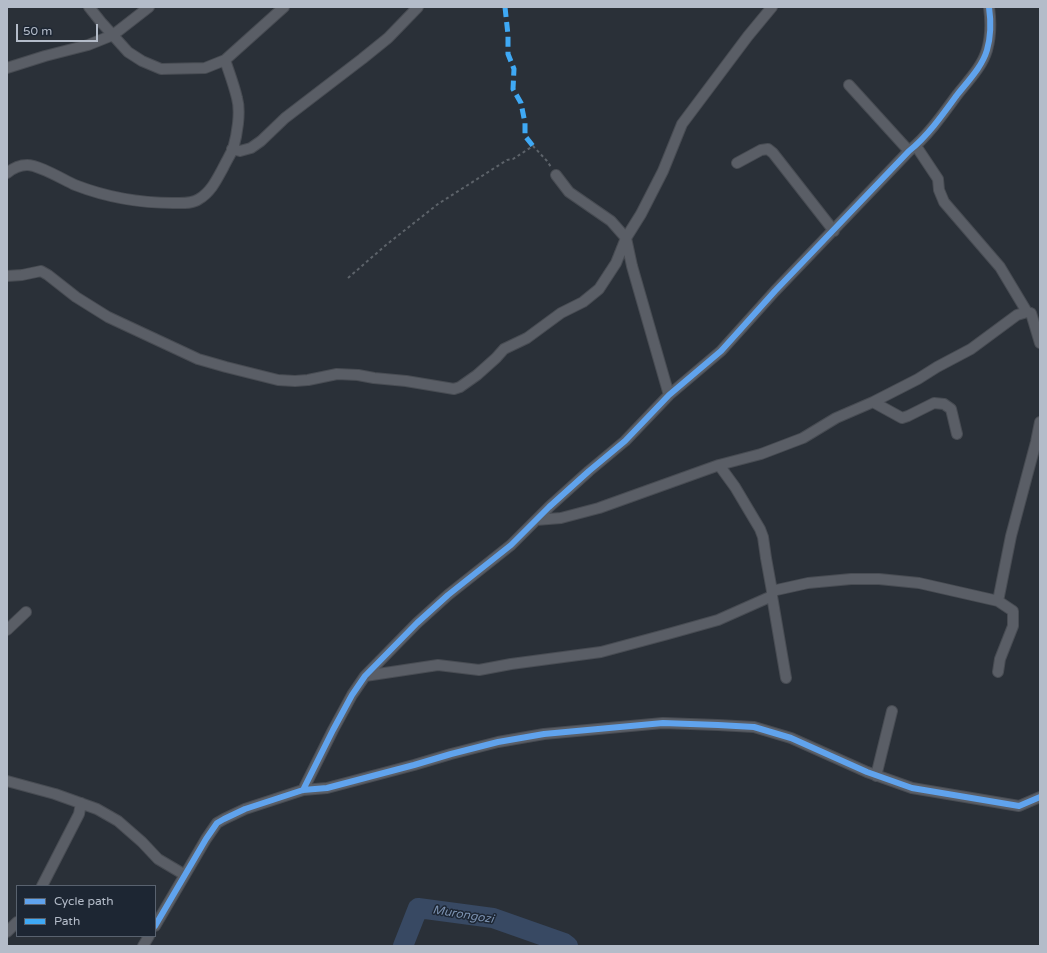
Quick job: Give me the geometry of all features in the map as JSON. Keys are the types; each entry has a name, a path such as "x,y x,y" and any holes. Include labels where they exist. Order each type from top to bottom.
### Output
{"street":[{"path":"89,7 128,52 142,61 160,69 204,68 225,60 284,7"},
{"path":"7,68 88,45 113,35 150,7"},
{"path":"232,149 240,151 256,145 285,118 388,38 418,7"},
{"path":"7,276 41,271 76,297 108,317 198,359 278,380 308,380 337,374 406,381 454,389 460,387 478,375 504,348 527,338 561,313 583,302 599,289 616,263 626,238 641,214 663,171 682,124 748,36 772,7"},
{"path":"303,790 333,730 365,676 417,623 511,545 549,507 625,441 669,395 721,351 775,291 913,148 946,111 978,69 987,50 990,30 989,7"},
{"path":"7,173 12,169 26,165 40,169 96,192 123,199 156,203 189,203 199,199 208,192 216,181 232,149 238,121 238,99 225,60"},
{"path":"849,85 913,148 938,179 939,190 944,202 1000,267 1027,312 1031,313 1040,343"},
{"path":"737,163 761,150 768,149 773,153 834,230"},
{"path":"556,175 570,192 611,221 626,238 632,266 669,395"},
{"path":"536,520 561,518 599,508 719,465 761,454 802,438 836,418 873,402 918,379 971,349 1017,315 1027,312"},
{"path":"873,402 902,418 934,403 944,404 950,409 957,434"},
{"path":"998,601 1011,536 1040,422"},
{"path":"719,465 735,487 760,528 763,536 786,678"},
{"path":"365,676 438,665 479,670 601,652 718,620 772,593 808,583 879,579 919,583 998,601 1013,611 1013,626 1000,659 998,672"},
{"path":"7,630 26,612"},
{"path":"876,776 892,711"},
{"path":"156,924 206,839 217,823 224,819 245,809 303,790 326,788 498,742 544,734 663,723 754,728 791,738 876,776 912,788 1019,806 1040,797"},
{"path":"7,781 55,794 97,809 118,821 142,842 158,859 185,875"},
{"path":"43,885 79,814 81,803"},
{"path":"7,932 16,923"},
{"path":"143,946 148,937"}],"path":[{"path":"348,278 386,245 438,204 533,146 547,161 556,175"}],"waterway":[{"name":"Murongozi","path":"403,946 418,908 493,918 564,943 568,946"}],"marked path":[{"path":"505,7 508,35 508,54 514,69 513,89 521,103 525,123 525,136 533,146"}],"cycle path":[{"path":"303,790 352,695 365,676 417,623 448,595 511,545 549,507 625,441 669,395 721,351 775,291 929,132 974,74 985,56 990,34 989,7"},
{"path":"156,924 206,839 217,823 224,819 245,809 303,790 327,788 498,742 544,734 663,723 754,727 791,738 867,772 912,788 1019,806 1040,797"}]}
